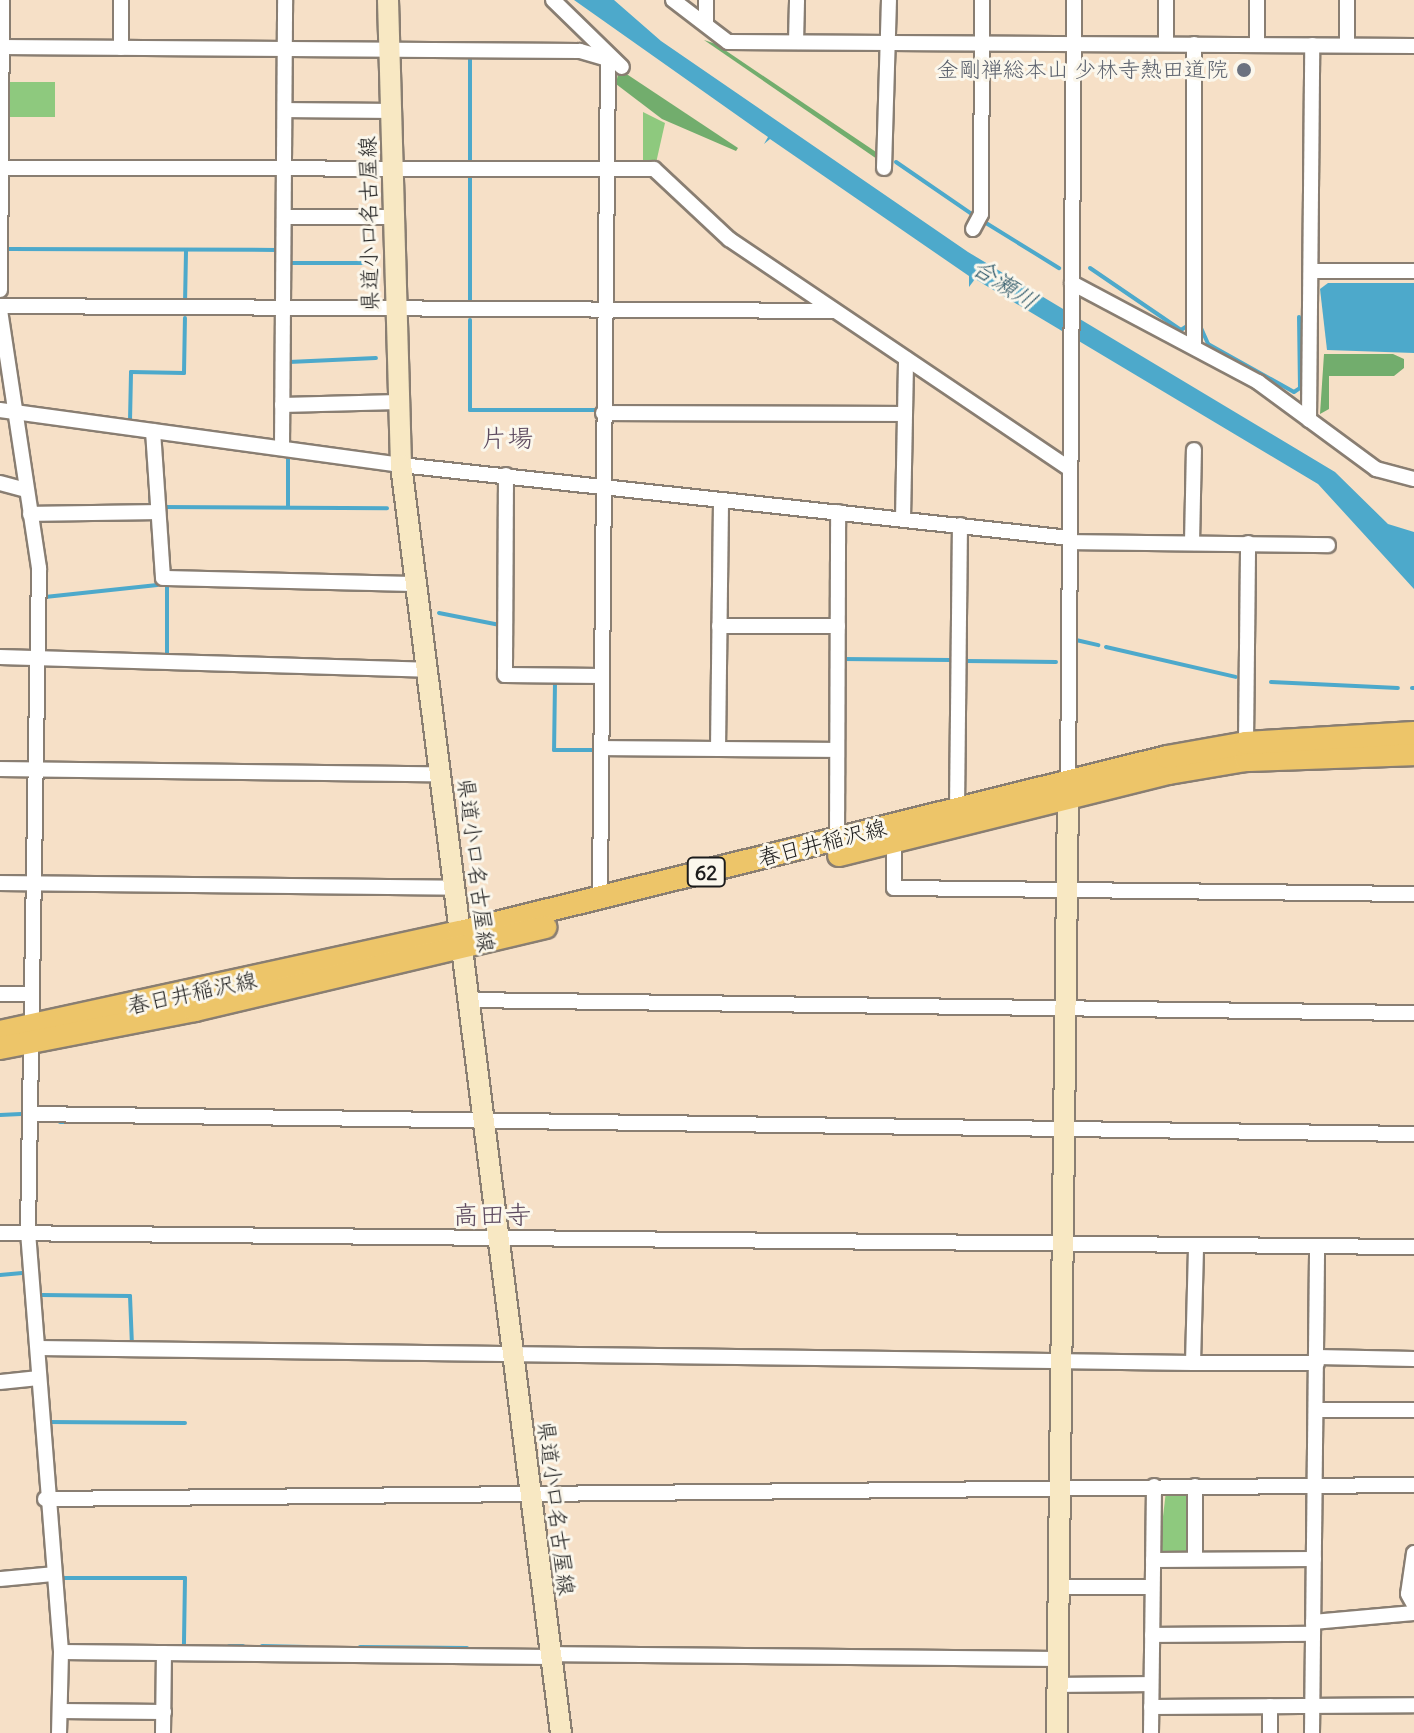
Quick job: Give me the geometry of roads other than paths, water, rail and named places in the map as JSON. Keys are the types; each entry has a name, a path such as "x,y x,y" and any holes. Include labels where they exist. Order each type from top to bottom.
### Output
{"main road":[{"name":"県道小口名古屋線","path":"388,0 401,465 561,1733"},
{"name":"春日井稲沢線","path":"0,1048 34,1034 894,842 1068,789 1246,743 1414,733"},
{"name":"春日井稲沢線","path":"461,940 600,898 957,809 1246,760 1414,754"},
{"path":"1057,1733 1068,789"},
{"name":"春日井稲沢線","path":"0,1032 34,1034"}],"street":[{"path":"0,290 2,0"},
{"path":"121,0 121,48"},
{"path":"282,447 285,0"},
{"path":"553,0 608,59 604,169 600,898"},
{"path":"673,0 728,42 1414,46"},
{"path":"706,0 706,24"},
{"path":"796,42 797,0"},
{"path":"884,168 889,0"},
{"path":"973,229 981,214 982,0"},
{"path":"1068,789 1074,0"},
{"path":"1166,0 1166,44"},
{"path":"1257,0 1257,45"},
{"path":"1347,0 1347,45"},
{"path":"1194,44 1194,345"},
{"path":"1309,420 1312,45"},
{"path":"1,47 580,51 608,59 622,67"},
{"path":"285,110 390,111"},
{"path":"1,168 654,169 729,239 1070,469"},
{"path":"284,217 393,217"},
{"path":"1311,271 1414,271"},
{"path":"1072,289 1194,345 1309,420 1376,469 1414,479"},
{"path":"59,1733 61,1652 45,1499 38,1348 28,1232 34,1034 33,884 39,568 0,308 395,314 834,311"},
{"path":"903,519 906,359"},
{"path":"282,405 399,402"},
{"path":"0,410 401,465 960,525 1070,540 1328,545"},
{"path":"603,413 905,414"},
{"path":"153,431 155,512 163,578 416,584"},
{"path":"1192,543 1194,450"},
{"path":"506,475 505,675 601,676"},
{"path":"0,483 26,490"},
{"path":"718,749 721,501"},
{"path":"30,514 155,512"},
{"path":"837,840 838,512"},
{"path":"957,809 960,525"},
{"path":"1246,743 1248,543"},
{"path":"719,626 838,626"},
{"path":"0,657 427,670"},
{"path":"601,748 837,750"},
{"path":"0,769 440,774"},
{"path":"894,842 894,888 1414,894"},
{"path":"0,883 454,888"},
{"path":"0,994 32,994"},
{"path":"467,1000 1414,1013"},
{"path":"31,1114 483,1118 1414,1134"},
{"path":"0,1233 497,1235 1063,1245 1414,1247"},
{"path":"1193,1363 1196,1246"},
{"path":"1312,1733 1317,1247"},
{"path":"38,1348 1061,1363 1414,1359"},
{"path":"0,1382 39,1378"},
{"path":"1316,1410 1414,1410"},
{"path":"45,1499 1414,1485"},
{"path":"1151,1733 1154,1486"},
{"path":"1195,1486 1195,1559"},
{"path":"1414,1553 1408,1594 1414,1605"},
{"path":"1153,1560 1314,1559"},
{"path":"0,1579 54,1574"},
{"path":"1059,1587 1152,1587"},
{"path":"1152,1635 1313,1628 1414,1613"},
{"path":"61,1652 1058,1659"},
{"path":"163,1733 164,1653"},
{"path":"1058,1685 1151,1684"},
{"path":"1151,1707 1414,1705"},
{"path":"1270,1706 1270,1733"},
{"path":"60,1711 164,1712"}],"water":[{"name":"合瀬川","path":"574,0 614,0 661,41 968,252 1335,472 1388,524 1414,532 1414,589 1318,484 975,279 969,287 969,276 770,139 764,144 768,137"},
{"path":"1328,283 1414,283 1414,353 1327,350 1320,289"}],"waterway":[{"path":"470,56 470,163"},
{"path":"896,162 973,215"},
{"path":"470,177 470,306"},
{"path":"986,223 1059,268"},
{"path":"9,249 277,250"},
{"path":"185,304 186,250"},
{"path":"289,263 374,263"},
{"path":"1090,268 1181,330 1187,326"},
{"path":"1201,328 1208,344 1294,392 1300,388 1299,317"},
{"path":"130,421 131,372 184,373 185,318"},
{"path":"470,320 470,410 600,410"},
{"path":"289,362 376,358"},
{"path":"288,457 288,507"},
{"path":"150,489 151,507"},
{"path":"161,507 387,508"},
{"path":"45,597 157,585"},
{"path":"167,585 167,658"},
{"path":"439,613 500,625"},
{"path":"1076,640 1098,645"},
{"path":"1106,647 1236,677"},
{"path":"842,659 951,660"},
{"path":"964,661 1056,662"},
{"path":"555,682 554,750 594,750"},
{"path":"1271,682 1398,688"},
{"path":"0,1115 21,1114"},
{"path":"60,1122 97,1122"},
{"path":"141,1123 156,1123"},
{"path":"0,1275 25,1273"},
{"path":"42,1295 130,1296 132,1345"},
{"path":"48,1422 185,1423"},
{"path":"61,1578 185,1578 184,1645"},
{"path":"229,1646 243,1646"},
{"path":"262,1646 307,1647"},
{"path":"360,1647 467,1648"}],"place":[{"name":"金剛禅総本山 少林寺熱田道院","path":"1244,70"}],"district":[{"name":"片場","path":"507,438"},
{"name":"高田寺","path":"492,1215"}]}
